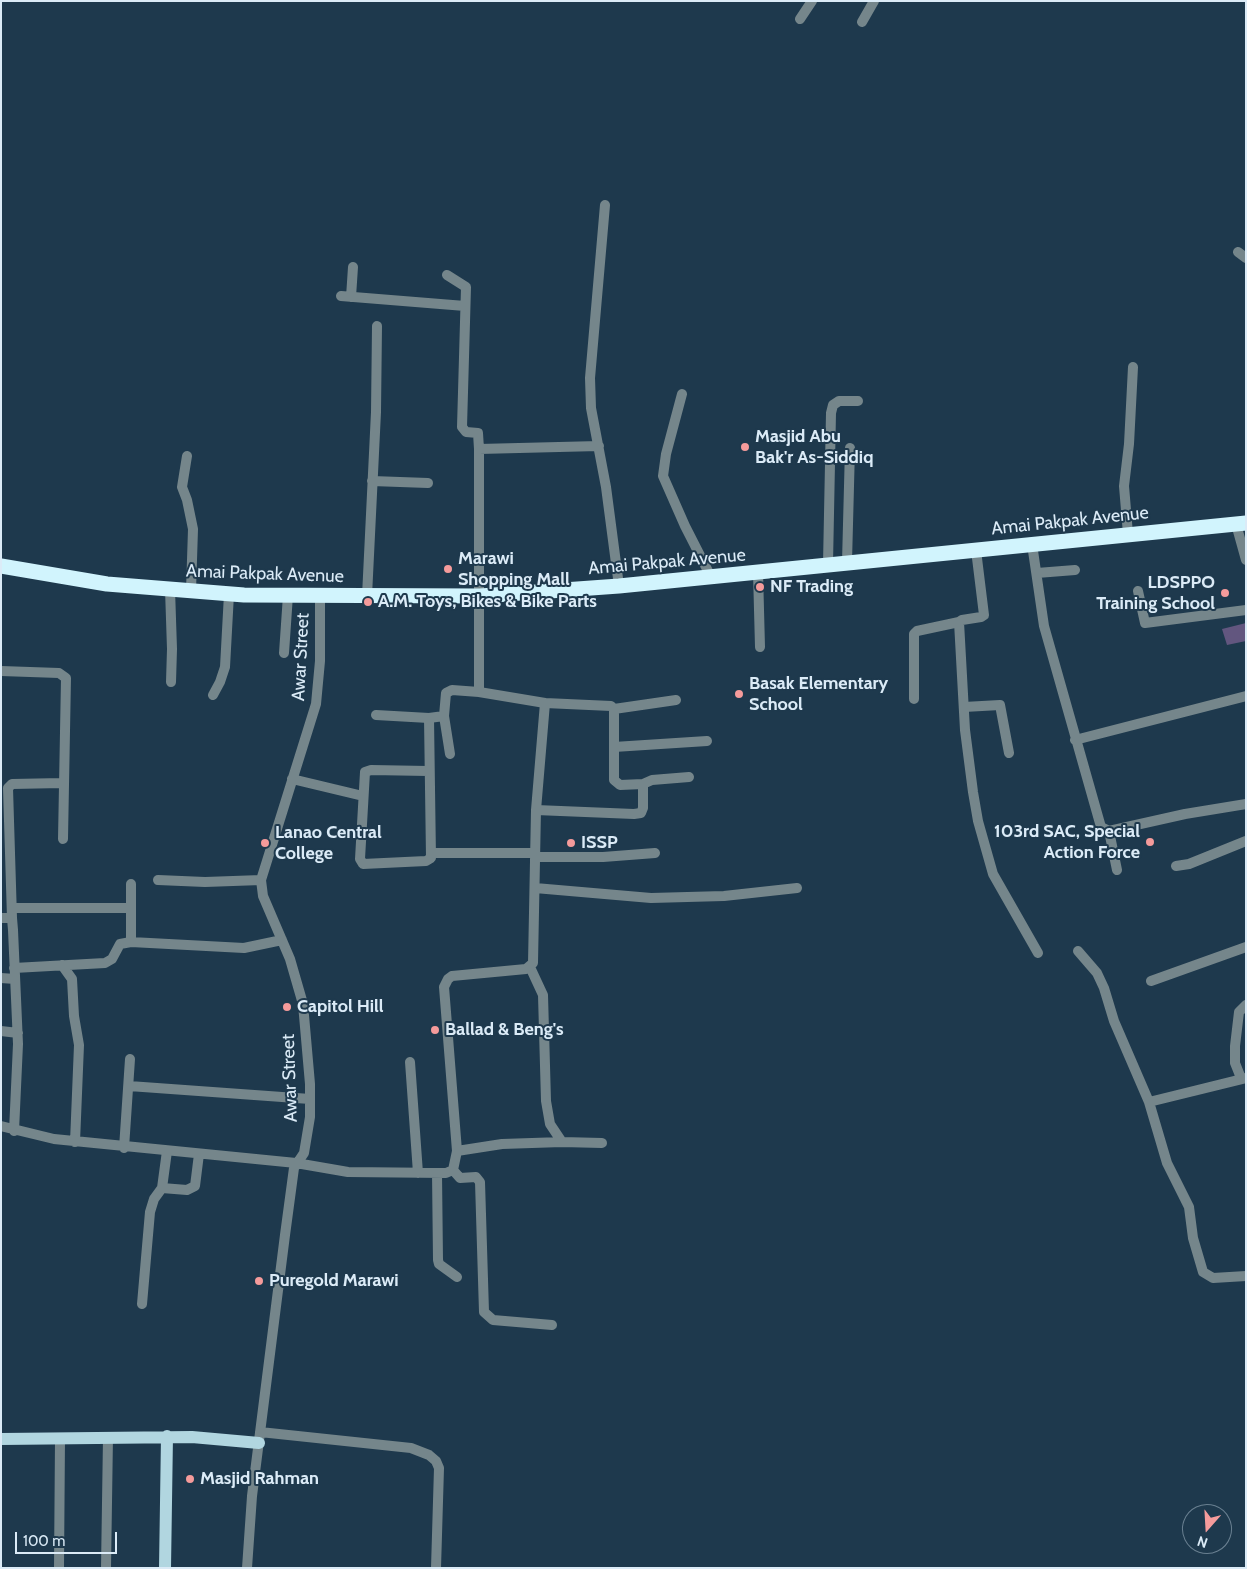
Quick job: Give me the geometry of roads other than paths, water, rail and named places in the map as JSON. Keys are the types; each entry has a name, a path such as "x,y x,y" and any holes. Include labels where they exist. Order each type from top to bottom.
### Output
{"highway":[{"name":"Amai Pakpak Avenue","path":"1,566 107,584 229,594 480,596 619,586 1241,524"}],"main road":[{"path":"1,1439 167,1436 259,1438"},
{"path":"165,1568 167,1436"}],"street":[{"path":"800,19 812,1"},
{"path":"862,22 874,1"},
{"path":"605,205 590,378 592,419 599,446 619,586"},
{"path":"353,267 346,296 465,306"},
{"path":"448,276 466,288 462,427 466,432 478,433 480,449 479,692"},
{"path":"367,596 377,326"},
{"path":"1128,534 1124,486 1129,444 1132,367"},
{"path":"682,394 666,454 664,476 681,518 711,577"},
{"path":"828,564 831,413 835,402 858,401"},
{"path":"480,449 599,446"},
{"path":"847,562 850,448"},
{"path":"186,456 182,488 188,500 193,529 191,591"},
{"path":"372,481 428,483"},
{"path":"1241,524 1246,560"},
{"path":"1032,544 1044,626 1098,823 1105,830 1109,831 1185,814 1246,804"},
{"path":"914,699 914,634 917,631 984,615 976,550"},
{"path":"1037,573 1075,570"},
{"path":"758,572 760,647"},
{"path":"170,589 171,682"},
{"path":"1138,591 1145,623 1246,610"},
{"path":"213,696 223,676 225,667 229,594"},
{"path":"284,653 288,595"},
{"name":"Awar Street","path":"247,1568 259,1438 296,1163 304,1153 306,1146 310,1099 302,1004 290,959 263,896 261,880 310,726 319,690 320,596"},
{"path":"959,622 964,707 973,792 984,846 1001,892 1038,953"},
{"path":"1,671 59,673 66,678 62,782 63,839"},
{"path":"450,754 444,716 444,698 448,691 479,692 545,703 604,704 614,709 676,700"},
{"path":"1075,740 1246,696"},
{"path":"453,1170 457,1151 445,982 452,976 526,969 530,967 535,958 536,810 545,703"},
{"path":"964,707 1000,705 1009,753"},
{"path":"614,709 615,782 620,784 643,784 652,780 688,778"},
{"path":"376,715 430,718 444,716"},
{"path":"428,771 368,770 364,774 360,858 363,864 426,861 431,858 428,771 430,718"},
{"path":"614,747 707,741"},
{"path":"292,779 363,796"},
{"path":"14,1131 18,1033 6,879 8,788 12,784 62,782"},
{"path":"536,810 641,812 644,808 643,784"},
{"path":"1109,831 1117,870"},
{"path":"1176,866 1189,864 1246,841"},
{"path":"432,853 603,857 655,854"},
{"path":"158,880 204,882 261,880"},
{"path":"131,884 131,942"},
{"path":"535,888 650,898 724,896 798,888"},
{"path":"8,915 131,908"},
{"path":"14,968 105,963 112,959 118,946 131,942 244,948 282,940"},
{"path":"1151,981 1246,947"},
{"path":"1078,951 1097,974 1104,988 1114,1021 1149,1102 1167,1163 1189,1207 1195,1247 1203,1272 1213,1278 1246,1276"},
{"path":"62,966 72,979 74,1016 79,1045 75,1142"},
{"path":"530,967 543,995 546,1101 550,1124 562,1142"},
{"path":"1,978 15,979"},
{"path":"1149,1102 1244,1078 1235,1063 1234,1046 1239,1012 1246,1005"},
{"path":"1,1031 18,1033"},
{"path":"124,1148 130,1059"},
{"path":"410,1062 418,1173"},
{"path":"129,1086 310,1099"},
{"path":"1,1126 14,1131 75,1142 296,1163 348,1172 437,1173 453,1170"},
{"path":"457,1151 502,1144 602,1143"},
{"path":"142,1304 150,1212 154,1199 162,1188 167,1152"},
{"path":"162,1188 187,1190 195,1186 199,1154"},
{"path":"453,1170 460,1178 476,1177 480,1182 484,1312 493,1320 552,1325"},
{"path":"437,1173 438,1260 439,1264 456,1277"},
{"path":"106,1568 108,1437"},
{"path":"259,1438 411,1448 429,1455 436,1461 439,1468 436,1568"},
{"path":"59,1568 60,1439"}],"place":[{"name":"Masjid Abu Bak'r As-Siddiq","path":"745,447"},
{"name":"Marawi Shopping Mall","path":"448,569"},
{"name":"NF Trading","path":"760,587"},
{"name":"LDSPPO Training School","path":"1225,593"},
{"name":"A.M. Toys, Bikes & Bike Parts","path":"368,602"},
{"name":"Basak Elementary School","path":"739,694"},
{"name":"103rd SAC, Special Action Force","path":"1150,842"},
{"name":"Lanao Central College","path":"265,843"},
{"name":"ISSP","path":"571,843"},
{"name":"Capitol Hill","path":"287,1007"},
{"name":"Ballad & Beng's","path":"435,1030"},
{"name":"Puregold Marawi","path":"259,1281"},
{"name":"Masjid Rahman","path":"190,1479"}]}
